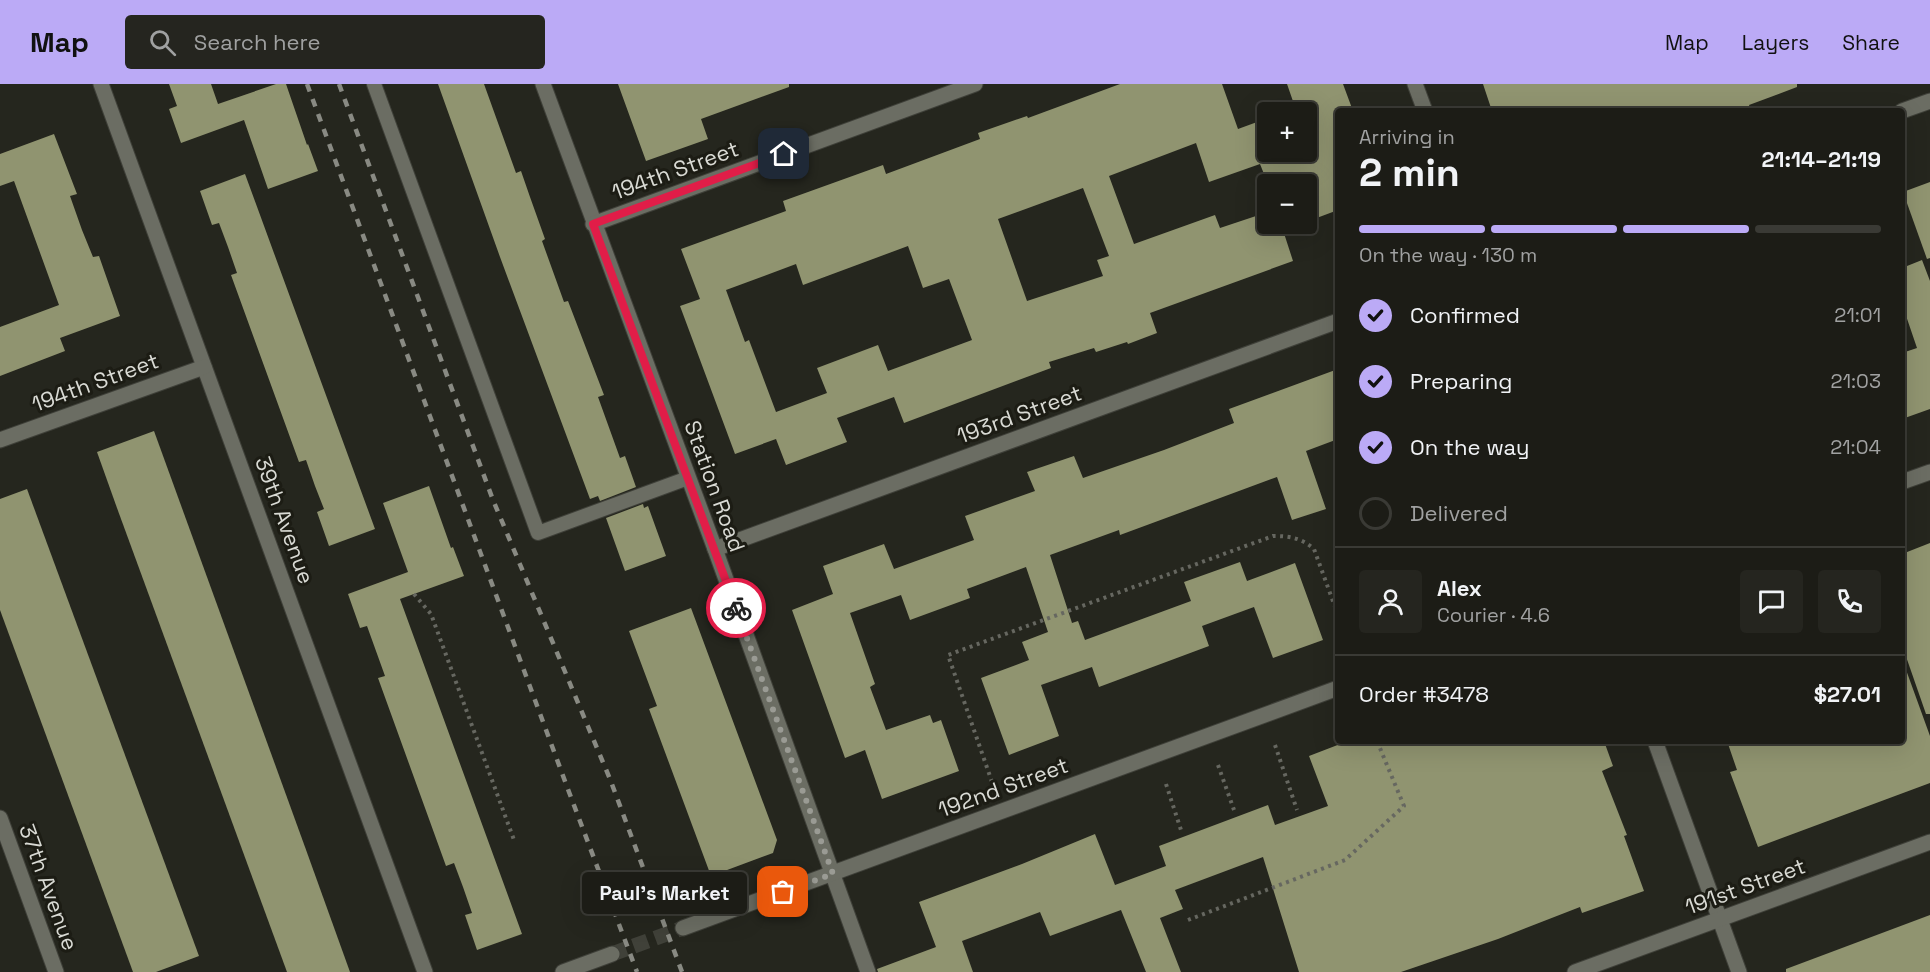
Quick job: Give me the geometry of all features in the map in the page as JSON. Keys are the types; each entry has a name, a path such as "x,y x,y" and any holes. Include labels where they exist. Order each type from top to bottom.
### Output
{"street":[{"name":"39th Avenue","path":"100,84 425,972"},
{"name":"Station Road","path":"543,84 868,972"},
{"name":"194th Street","path":"593,224 975,84"},
{"path":"1415,84 1424,108"},
{"path":"1905,110 1930,100"},
{"name":"193rd Street","path":"715,549 1335,322"},
{"name":"194th Street","path":"0,440 204,367"},
{"path":"1905,481 1930,472"},
{"name":"192nd Street","path":"683,928 1335,689"},
{"path":"1656,744 1740,972"},
{"name":"37th Avenue","path":"0,818 56,972"},
{"name":"191st Street","path":"1575,972 1930,842"},
{"path":"563,972 612,954"}],"lane":[{"path":"374,84 538,534 688,477"}],"path":[{"path":"992,782 948,655 1273,536 1290,536 1307,543 1314,549 1335,607"},
{"path":"414,594 431,614 514,840"},
{"path":"1188,920 1345,860 1404,806 1378,744"},
{"path":"1275,745 1298,810"},
{"path":"1218,765 1234,810"},
{"path":"1166,784 1181,830"}],"building":[{"path":"169,84 211,84 218,104 276,84 286,84 318,171 268,189 244,120 181,143 169,109 177,106"},
{"path":"438,84 484,84 516,173 521,171 545,239 542,241 564,302 568,301 604,395 598,397 620,458 625,456 636,487 600,501 598,496 590,499"},
{"path":"618,84 789,84 789,87 701,119 708,139 646,161"},
{"path":"1120,84 1222,84 1238,129 1257,122 1257,162 1317,162 1317,102 1293,102 1287,84 1343,84 1352,108 1335,108 1335,211 1317,218 1317,174 1264,174 1260,164 1209,182 1196,143 1109,176 1134,244 1215,215 1220,228 1257,216 1257,234 1284,234 1293,261 1150,313 1157,333 1128,344 1127,342 1096,352 1094,348 1049,362 1051,368 904,423 894,397 837,418 847,442 786,465 776,439 735,454 680,306 700,299 681,249 786,211 783,201 883,165 886,174 980,139 978,133 1027,116 1028,118","holes":["1083,188 1109,256 1097,260 1103,276 1027,301 998,219","908,246 923,288 949,279 972,340 888,371 878,345 817,368 827,393 776,412 749,340 745,342 726,290 796,264 803,285"]},
{"path":"1483,84 1797,84 1797,87 1749,105 1750,108 1491,108"},
{"path":"54,134 77,194 70,196 82,230 93,257 99,256 120,316 60,338 65,351 0,376 0,327 59,305 14,181 0,186 0,154"},
{"path":"245,174 375,529 329,546 317,512 324,509 306,460 299,462 231,275 237,273 228,247 219,223 212,225 200,191"},
{"path":"1930,182 1930,258 1927,259 1905,198 1905,191"},
{"path":"1922,260 1930,281 1930,409 1905,418 1905,352 1917,348 1905,313 1905,267"},
{"path":"1335,370 1335,440 1306,451 1326,509 1292,520 1277,477 1120,535 1119,530 1050,555 1072,623 1078,621 1085,640 1191,601 1184,582 1240,562 1247,581 1295,563 1323,640 1273,658 1254,607 1202,626 1209,646 1099,687 1092,667 1041,685 1059,736 1009,755 981,678 1029,660 1022,642 1048,632 1026,567 967,589 970,598 910,620 901,595 850,613 875,684 870,687 886,730 930,715 933,723 941,720 959,771 882,799 865,750 845,758 792,610 833,594 823,566 884,544 894,569 974,540 965,516 1035,491 1027,472 1074,456 1083,478 1234,423 1229,409"},
{"path":"154,431 350,972 287,972 117,508 97,452"},
{"path":"429,486 451,548 453,547 464,576 400,599 522,934 477,950 465,915 472,913 463,887 454,863 446,866 378,678 385,676 367,626 360,628 348,594 408,572 383,503"},
{"path":"27,489 199,956 156,972 133,972 0,610 0,499"},
{"path":"643,504 644,508 648,506 666,556 625,571 606,518"},
{"path":"1930,543 1930,714 1926,714 1905,654 1905,553"},
{"path":"691,608 777,840 773,853 711,876 649,709 657,706 629,631"},
{"path":"1905,667 1930,736 1930,783 1758,847 1730,772 1737,770 1728,744 1905,744"},
{"path":"1340,744 1605,744 1613,766 1602,771 1627,835 1624,836 1644,891 1582,913 1580,907 1498,939 1401,972 1299,972 1263,857 1175,890 1183,909 1160,918 1181,972 1146,972 1121,910 1050,936 1040,912 962,941 973,972 878,972 877,969 936,947 919,902 1095,834 1115,885 1166,866 1159,846 1268,805 1275,825 1328,806 1309,756"},
{"path":"1930,915 1930,972 1786,972 1786,969"}],"tunnel":[{"path":"612,954 683,928"}],"railway":[{"path":"307,84 637,972"},
{"path":"339,84 493,500 610,779 682,972"}],"way so far":[{"path":"736,608 833,874 783,892"}],"place":[{"name":"Paul's Market","path":"783,892"}],"route":[{"path":"736,608 593,224 784,154"}]}
